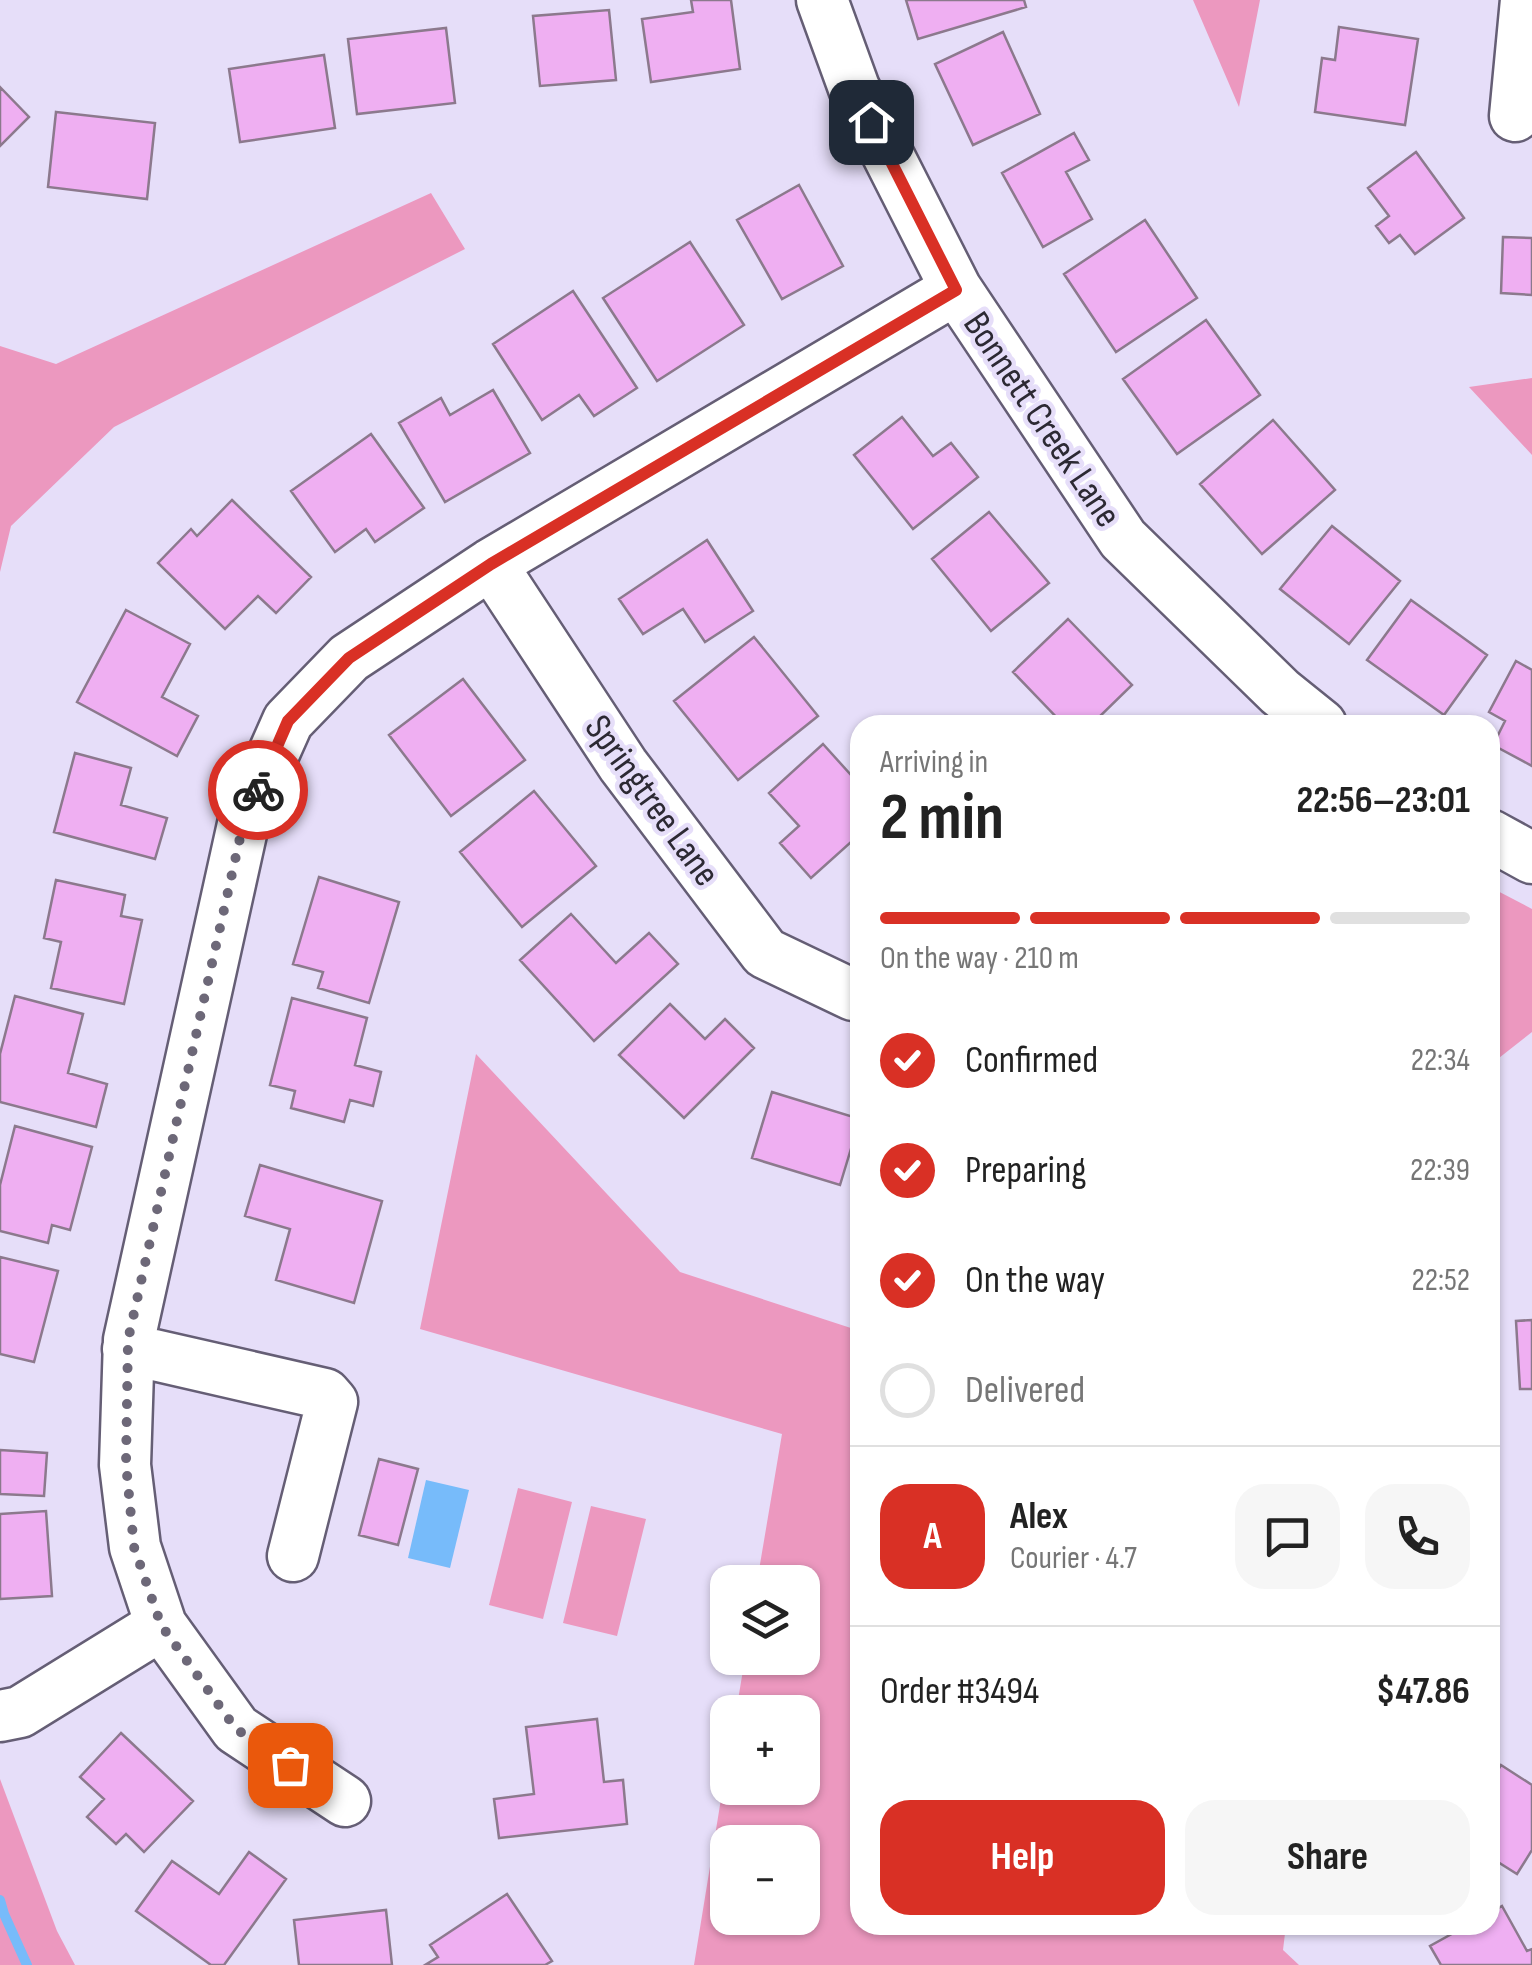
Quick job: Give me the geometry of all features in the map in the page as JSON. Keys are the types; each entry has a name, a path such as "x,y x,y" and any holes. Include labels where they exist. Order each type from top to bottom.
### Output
{"street":[{"name":"Bonnett Creek Lane","path":"822,0 854,88 956,290 1123,539 1309,715"},
{"path":"1515,116 1526,0"},
{"path":"345,1801 236,1729 161,1625 134,1547 126,1464 128,1340 244,820 288,721 349,658 491,564 956,290"},
{"name":"Springtree Lane","path":"491,564 624,765 765,953 850,993"},
{"path":"1500,840 1532,858"},
{"path":"128,1349 326,1394 332,1402 293,1556"},
{"path":"0,1716 20,1712 161,1625"}],"shaded area":[{"path":"1193,0 1260,0 1239,107"},
{"path":"431,193 465,249 114,427 11,526 0,572 0,346 56,364"},
{"path":"1532,378 1532,455 1469,387"},
{"path":"1500,892 1532,909 1532,1032 1500,1057"},
{"path":"476,1054 680,1272 850,1328 850,1935 1285,1935 1283,1950 1299,1965 694,1965 710,1867 710,1935 820,1935 820,1825 717,1825 720,1805 820,1805 820,1695 739,1695 742,1675 820,1675 820,1565 760,1565 782,1434 420,1329"},
{"path":"518,1488 572,1502 543,1619 489,1605"},
{"path":"591,1506 646,1519 617,1636 563,1623"},
{"path":"0,1779 57,1931 75,1965 0,1965"}],"water":[{"path":"426,1480 469,1490 450,1568 408,1558"}],"building":[{"path":"691,0 731,0 740,69 651,82 642,19 693,12"},
{"path":"906,0 1024,0 1026,7 918,39"},
{"path":"609,10 616,80 540,86 533,16"},
{"path":"1339,27 1418,39 1405,125 1315,112 1322,58 1335,60"},
{"path":"446,28 455,103 357,114 348,39"},
{"path":"1003,32 1040,114 973,145 935,64"},
{"path":"324,55 335,128 240,142 229,69"},
{"path":"0,87 29,117 0,146"},
{"path":"56,112 155,123 147,199 48,187"},
{"path":"1074,133 1089,160 1066,172 1092,219 1043,247 1002,173"},
{"path":"1416,152 1464,218 1415,254 1400,235 1389,243 1376,226 1389,216 1368,188"},
{"path":"799,185 843,266 782,299 737,220"},
{"path":"1145,220 1197,298 1116,352 1064,274"},
{"path":"1503,237 1532,238 1532,295 1501,293"},
{"path":"690,242 744,325 657,381 603,298"},
{"path":"573,291 637,388 594,416 579,395 542,420 493,344"},
{"path":"1206,320 1260,395 1177,454 1123,379"},
{"path":"493,390 530,453 445,502 399,423 441,398 450,415"},
{"path":"902,417 933,456 951,443 978,477 913,529 854,455"},
{"path":"1273,420 1335,490 1262,554 1200,484"},
{"path":"371,434 424,508 375,542 366,529 335,552 291,491"},
{"path":"232,500 311,577 276,613 258,596 225,629 158,563 191,529 197,536"},
{"path":"989,512 1049,583 991,631 932,559"},
{"path":"1332,526 1400,581 1349,644 1280,589"},
{"path":"707,540 753,611 705,642 683,609 643,634 619,599"},
{"path":"1411,600 1487,655 1444,715 1367,660"},
{"path":"126,610 190,644 162,697 198,716 177,756 77,702"},
{"path":"1068,619 1132,685 1101,715 1054,715 1013,672"},
{"path":"754,637 818,716 738,780 674,701"},
{"path":"1516,661 1532,670 1532,766 1500,749 1500,731 1505,721 1489,712"},
{"path":"463,679 525,760 451,816 389,735"},
{"path":"823,744 850,774 850,843 811,878 780,843 799,826 769,793"},
{"path":"75,753 131,768 121,805 167,818 155,859 54,832"},
{"path":"534,791 596,866 522,927 460,852"},
{"path":"319,877 399,902 369,1003 318,988 323,972 293,964"},
{"path":"56,880 125,895 121,916 142,920 124,1004 51,988 61,942 44,938"},
{"path":"571,914 616,963 649,933 678,964 594,1041 520,960"},
{"path":"15,996 83,1014 68,1073 107,1084 96,1127 0,1102 0,1054"},
{"path":"292,998 367,1018 355,1065 381,1072 373,1106 350,1100 344,1122 291,1108 295,1091 270,1085"},
{"path":"670,1004 705,1039 725,1019 754,1048 684,1118 619,1055"},
{"path":"772,1092 850,1116 850,1152 840,1185 752,1158"},
{"path":"15,1126 92,1147 70,1230 52,1225 48,1243 0,1231 0,1185"},
{"path":"260,1165 382,1201 354,1303 276,1280 290,1229 245,1216"},
{"path":"0,1257 58,1271 34,1362 0,1354"},
{"path":"1532,1320 1532,1389 1520,1389 1516,1321"},
{"path":"0,1450 47,1453 44,1496 0,1494"},
{"path":"379,1459 418,1469 398,1545 359,1535"},
{"path":"46,1511 52,1596 0,1599 0,1514"},
{"path":"597,1719 604,1782 623,1780 627,1824 499,1838 494,1799 534,1794 526,1727"},
{"path":"121,1733 193,1801 144,1852 126,1834 116,1844 87,1817 104,1799 80,1777"},
{"path":"1500,1767 1532,1785 1532,1850 1517,1874 1500,1863"},
{"path":"249,1852 286,1879 224,1965 211,1965 136,1911 172,1861 219,1894"},
{"path":"507,1894 552,1961 545,1965 425,1965 438,1957 430,1945"},
{"path":"1500,1907 1527,1951 1532,1949 1532,1965 1441,1965 1430,1946 1450,1935 1500,1935"},
{"path":"386,1910 392,1965 299,1965 294,1920"}],"waterway":[{"path":"0,1900 27,1965"}],"way so far":[{"path":"258,790 244,820 128,1340 126,1464 134,1547 161,1625 236,1729 290,1765"}],"route":[{"path":"258,790 288,721 349,658 491,564 956,290 871,122"}]}
